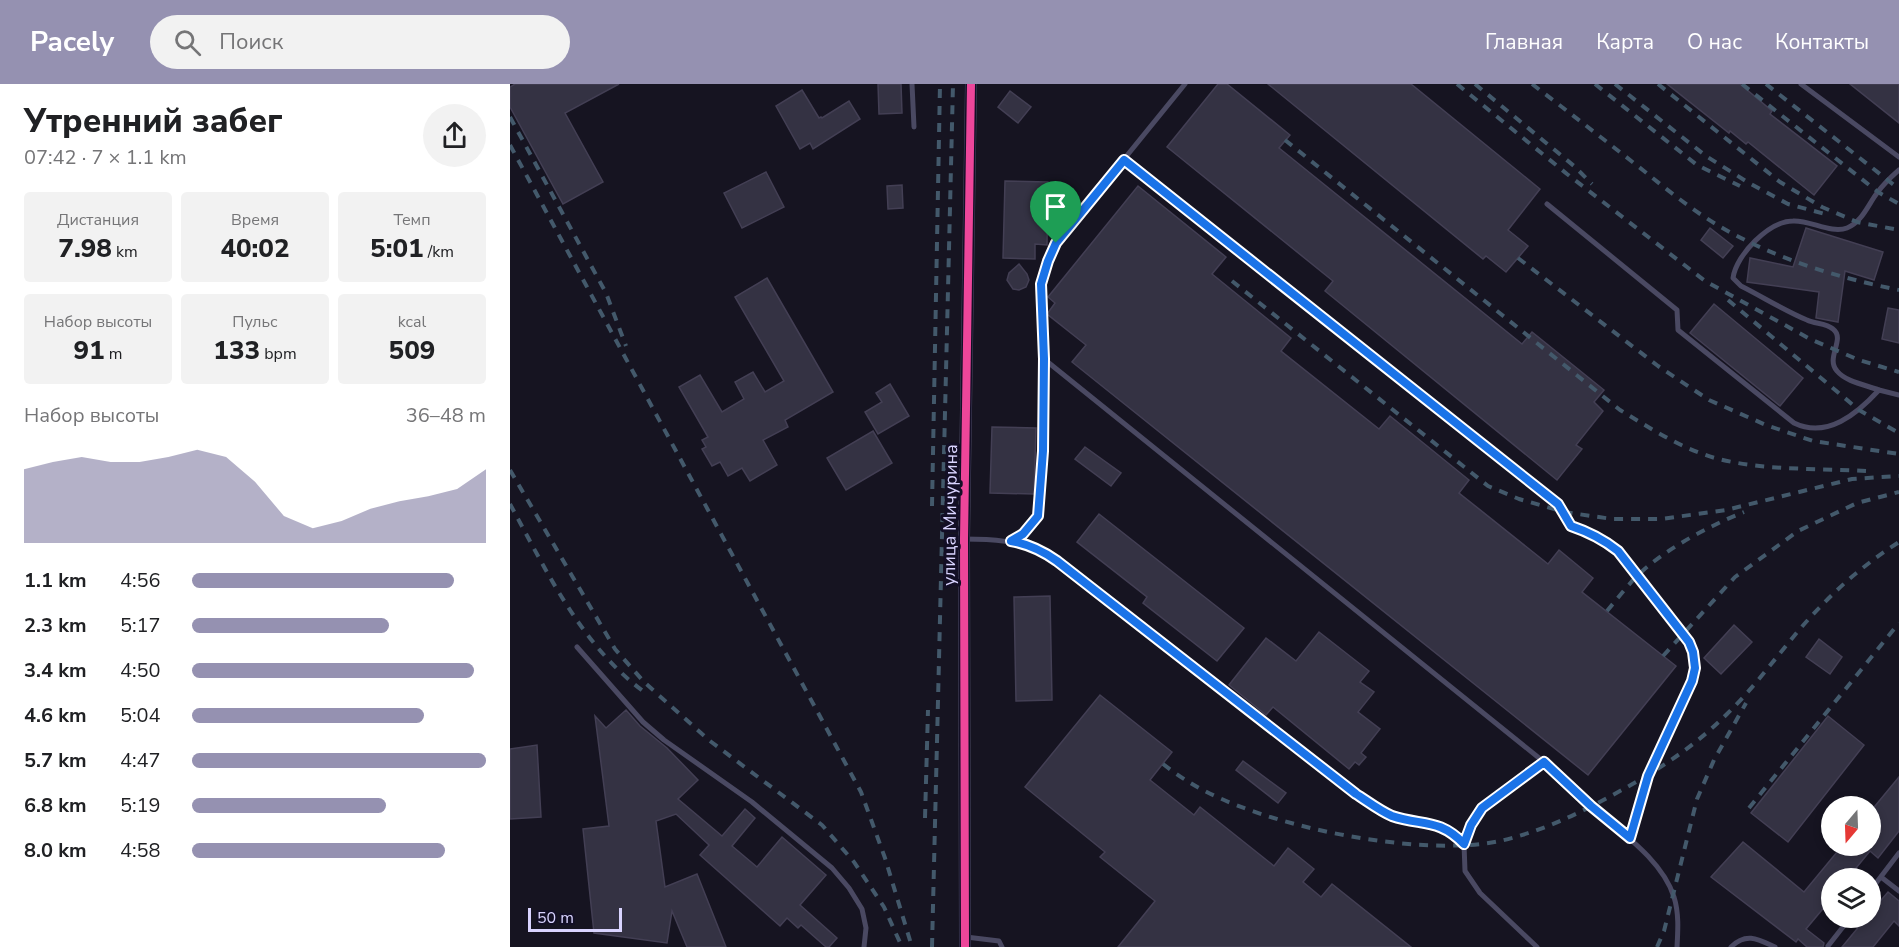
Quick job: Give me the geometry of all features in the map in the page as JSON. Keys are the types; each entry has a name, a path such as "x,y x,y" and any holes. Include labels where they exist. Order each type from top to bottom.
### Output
{"street":[{"name":"улица Мичурина","path":"965,942 964,539 971,84"}],"lane":[{"path":"912,84 914,127"},
{"path":"1011,541 1023,534 1038,516 1043,451 1044,359 1041,284 1048,261 1056,243 1185,84"},
{"path":"1801,84 1899,157"},
{"path":"1124,160 1558,504 1571,526 1590,532 1618,551 1683,633 1693,652 1695,668 1692,681 1648,776 1630,838"},
{"path":"1899,170 1878,192 1857,222 1846,228 1832,228 1792,220 1774,226 1752,244 1740,258 1735,268 1734,278 1741,286 1808,321 1836,330 1838,336 1832,358 1833,367 1838,373 1879,390 1899,395"},
{"path":"1547,204 1677,310 1678,330 1794,423 1805,428 1832,426 1859,410 1879,390"},
{"path":"1044,359 1544,762 1591,806 1630,838 1665,877 1673,894 1678,909 1677,947"},
{"path":"964,539 1011,541 1035,548 1057,561 1356,794 1392,815 1438,825 1454,834 1464,844"},
{"path":"577,647 643,722 664,740 752,802 832,868 849,888 862,909 866,928 864,947"},
{"path":"1537,947 1480,893 1465,872 1464,844 1471,825 1482,808 1544,762"},
{"path":"1899,854 1881,877 1899,891"},
{"path":"1828,946 1842,928"},
{"path":"1731,947 1745,938 1754,938 1775,947"},
{"path":"965,942 999,941 1002,947"}],"building":[{"path":"515,84 619,84 565,113 603,182 563,204 510,107 510,87"},
{"path":"878,84 901,84 902,113 879,114"},
{"path":"1218,84 1227,84 1290,135 1279,148 1522,344 1532,332 1604,390 1594,402 1603,411 1576,445 1582,449 1557,480 1325,291 1333,281 1167,147"},
{"path":"1268,84 1411,84 1540,189 1508,230 1528,246 1506,272 1486,256 1483,259"},
{"path":"1667,84 1740,84 1772,111 1770,114 1837,166 1814,195 1748,142 1746,144 1730,131 1729,133"},
{"path":"1850,84 1899,84 1899,123"},
{"path":"802,90 819,118 849,101 860,119 813,149 810,143 800,149 776,106"},
{"path":"1010,91 1031,107 1018,123 998,107"},
{"path":"766,172 784,207 742,228 724,193"},
{"path":"1005,181 1048,182 1047,245 1035,244 1035,259 1003,258"},
{"path":"902,185 903,208 888,209 887,186"},
{"path":"1138,186 1226,257 1212,274 1291,338 1281,351 1379,429 1390,416 1469,480 1459,493 1548,564 1559,550 1593,578 1582,592 1676,666 1588,775 1072,362 1086,345 1047,314 1055,303 1048,297"},
{"path":"1710,228 1733,246 1723,258 1701,240"},
{"path":"1806,228 1883,252 1874,280 1845,271 1838,322 1816,318 1819,292 1747,282 1750,258 1793,267"},
{"path":"1019,264 1029,280 1026,287 1019,290 1013,289 1007,280 1009,273"},
{"path":"767,278 833,392 785,420 788,427 763,440 777,465 750,481 742,468 728,476 720,462 712,466 702,449 706,447 702,440 708,437 679,387 700,375 722,412 744,399 735,382 753,372 765,392 784,381 735,297"},
{"path":"1714,304 1803,378 1780,406 1690,333"},
{"path":"1888,308 1899,310 1899,343 1882,339"},
{"path":"890,384 909,416 878,434 865,412 882,402 876,393"},
{"path":"992,427 1036,428 1034,494 990,493"},
{"path":"873,431 892,463 846,490 827,458"},
{"path":"1085,447 1121,473 1111,486 1075,459"},
{"path":"1099,514 1244,628 1217,661 1143,603 1147,597 1077,542"},
{"path":"1050,596 1052,700 1016,701 1014,597"},
{"path":"1734,625 1752,642 1721,674 1704,658"},
{"path":"1319,632 1369,671 1360,682 1374,692 1358,712 1380,729 1361,753 1366,757 1359,765 1355,762 1349,769 1273,707 1266,715 1229,685 1266,638 1296,661"},
{"path":"1819,639 1842,657 1830,674 1806,657"},
{"path":"1100,695 1172,752 1150,780 1194,815 1200,807 1274,866 1288,848 1314,869 1303,882 1321,897 1332,884 1411,947 1118,947 1155,901 1100,857 1105,852 1025,787"},
{"path":"626,710 698,780 678,799 722,836 745,809 755,818 732,846 757,867 782,837 826,875 800,905 837,938 829,947 826,947 801,925 798,928 787,918 780,926 700,855 709,845 676,814 656,821 665,887 697,874 726,947 687,947 672,911 667,943 594,933 583,829 609,826 595,716 606,728"},
{"path":"1828,716 1864,745 1824,796 1821,796 1821,800 1788,842 1751,813"},
{"path":"537,745 541,817 510,819 510,749"},
{"path":"1243,761 1286,793 1278,803 1236,770"},
{"path":"1899,777 1899,831 1881,854 1881,799"},
{"path":"1743,842 1804,892 1821,871 1821,911 1806,929 1824,943 1823,947 1807,947 1798,939 1796,942 1711,877"},
{"path":"1834,856 1866,856 1856,868 1824,868"},
{"path":"1888,892 1899,901 1899,926 1894,921 1873,947 1842,947 1858,928 1881,928 1881,900"}],"railway":[{"path":"932,506 940,84"},
{"path":"932,947 953,84"},
{"path":"1457,84 1567,174 1705,281 1810,339 1859,360 1899,372"},
{"path":"1475,84 1574,166 1592,184"},
{"path":"1532,84 1684,202 1726,230 1746,241 1810,267 1899,290"},
{"path":"1595,84 1697,165 1740,186"},
{"path":"1615,84 1706,156 1749,183 1788,204 1825,214"},
{"path":"1658,84 1780,182 1822,207 1857,222 1899,230"},
{"path":"1742,84 1878,192 1899,204"},
{"path":"1766,84 1899,189"},
{"path":"510,117 606,293 626,346"},
{"path":"1285,140 1620,410 1654,430 1690,449 1733,462 1771,467 1866,471"},
{"path":"510,145 861,792 885,858 912,947"},
{"path":"1518,258 1658,366 1709,400 1766,425 1813,441 1899,454"},
{"path":"1232,281 1488,486 1519,499 1564,512 1612,519 1661,519 1726,510 1852,479 1899,476"},
{"path":"1728,300 1859,410 1899,433"},
{"path":"510,470 615,649 644,682 710,741 822,825 854,862 884,907 902,947"},
{"path":"1663,656 1735,577 1798,531 1857,503 1899,492"},
{"path":"510,504 552,580 583,629 601,652 643,691"},
{"path":"1607,611 1638,575 1661,556 1702,531 1744,512"},
{"path":"1163,764 1219,798 1256,812 1340,834 1427,845 1466,845 1500,841 1529,833 1596,804 1686,750 1740,701 1831,596 1859,571 1899,542"},
{"path":"1749,808 1899,623"},
{"path":"1657,947 1664,931 1697,799 1714,760 1746,703"},
{"path":"925,818 928,710"}],"cycle path":[{"path":"965,947 964,539 971,84"}],"route":[{"path":"1124,160 1558,504 1569,519 1571,526 1590,532 1618,551 1689,642 1695,668 1692,681 1648,776 1630,838 1591,806 1544,762 1482,808 1471,825 1464,844 1454,834 1438,825 1392,815 1356,794 1045,552 1011,541 1032,526 1038,516 1043,451 1044,359 1041,284 1056,243 1124,160"}]}
